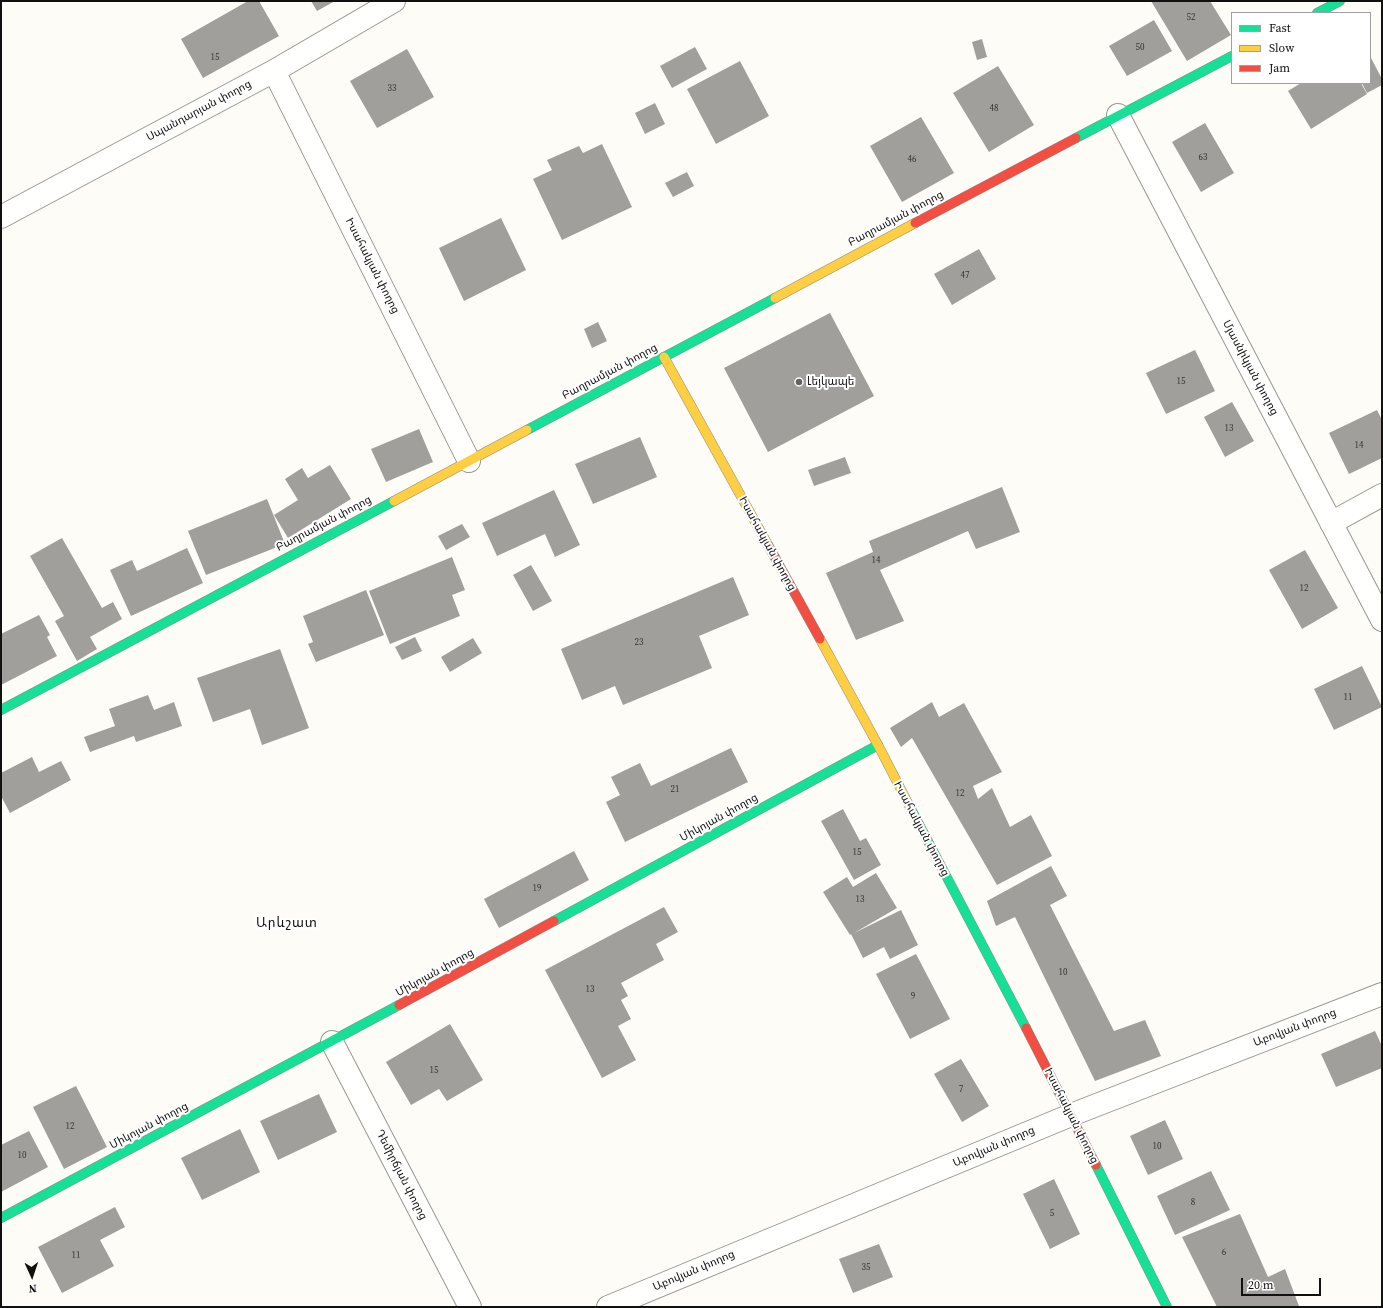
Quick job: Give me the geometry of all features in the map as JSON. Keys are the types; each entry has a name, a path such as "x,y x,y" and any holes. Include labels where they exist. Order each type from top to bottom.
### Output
{"street":[{"name":"Սպանդարյան փողոց","path":"1,217 274,71 394,1"},
{"path":"1318,12 1340,1"},
{"name":"Բաղրամյան փողոց","path":"1,710 1118,115 1231,57"},
{"name":"Իսահակյան փողոց","path":"274,71 469,460"},
{"name":"Մյասնիկյան փողոց","path":"1118,115 1382,620"},
{"name":"Իսահակյան փողոց","path":"664,357 878,745 1071,1115 1167,1307"},
{"path":"1331,523 1382,495"},
{"name":"Միկոյան փողոց","path":"1,1218 332,1042 878,745"},
{"name":"Աբովյան փողոց","path":"608,1307 1071,1115 1382,994"},
{"name":"Դեմիրճյան փողոց","path":"332,1042 470,1307"}],"building":[{"path":"248,1 259,1 279,36 203,78 181,39"},
{"path":"311,1 335,1 317,11"},
{"path":"1151,1 1210,1 1231,35 1187,61"},
{"path":"1154,20 1172,51 1127,76 1109,46"},
{"path":"982,39 987,57 977,60 972,42"},
{"path":"695,47 707,69 672,88 660,66"},
{"path":"407,49 434,97 377,128 350,81"},
{"path":"1371,58 1382,79 1382,85 1367,93 1362,84 1371,84"},
{"path":"740,61 769,116 716,144 687,89"},
{"path":"998,66 1034,125 989,152 953,93"},
{"path":"1299,84 1362,84 1367,94 1311,129 1288,91"},
{"path":"655,103 665,124 645,134 635,113"},
{"path":"921,117 954,173 902,202 870,146"},
{"path":"1205,123 1234,173 1201,192 1172,142"},
{"path":"602,144 632,207 562,240 533,179 552,170 547,160 579,146 583,153"},
{"path":"687,172 694,186 673,197 665,183"},
{"path":"501,218 526,270 464,301 439,248"},
{"path":"979,249 996,279 952,305 934,274"},
{"name":"Լեյկապե","path":"830,313 874,396 768,452 724,368"},
{"path":"598,322 607,341 592,348 584,329"},
{"path":"1195,350 1215,391 1166,414 1146,373"},
{"path":"1232,402 1254,441 1225,457 1204,417"},
{"path":"1377,410 1382,420 1382,458 1349,474 1329,433"},
{"path":"419,429 433,462 386,482 371,449"},
{"path":"640,437 657,477 593,504 575,464"},
{"path":"845,457 851,473 814,486 808,470"},
{"path":"330,465 351,499 288,538 274,515 298,500 285,479 302,468 308,478"},
{"path":"1002,487 1020,532 976,549 968,531 880,570 904,621 856,640 826,573 873,552 869,541"},
{"path":"554,490 580,545 555,557 545,534 497,556 482,523"},
{"path":"267,499 285,544 206,575 188,531"},
{"path":"462,524 470,537 446,550 438,536"},
{"path":"62,538 102,608 113,602 122,619 90,637 97,649 77,661 55,621 64,616 30,556"},
{"path":"187,548 203,583 131,616 110,570 132,560 137,571"},
{"path":"1305,550 1338,608 1302,629 1269,570"},
{"path":"452,557 465,590 452,595 460,616 390,644 369,591"},
{"path":"531,565 552,601 533,611 513,575"},
{"path":"733,577 749,615 699,636 712,668 623,705 615,686 582,700 561,649"},
{"path":"366,590 384,635 316,662 308,644 313,642 303,616"},
{"path":"39,615 50,635 47,637 57,656 1,685 1,634"},
{"path":"415,637 422,651 402,660 395,647"},
{"path":"473,638 482,653 450,672 441,657"},
{"path":"280,649 309,728 262,745 250,709 213,722 197,678"},
{"path":"1362,666 1382,707 1334,730 1314,689"},
{"path":"148,695 154,710 174,702 182,726 136,742 134,736 90,752 84,737 115,726 109,709"},
{"path":"932,702 939,717 964,703 1002,772 973,786 978,799 992,788 1010,827 1031,815 1052,856 997,885 912,738 901,747 890,728"},
{"path":"731,748 748,782 625,842 606,802 620,795 611,777 640,763 651,786"},
{"path":"32,757 39,772 61,761 71,780 10,813 1,796 1,773"},
{"path":"843,809 860,841 866,838 881,865 854,880 821,821"},
{"path":"574,851 589,880 499,928 484,899"},
{"path":"1051,866 1067,896 1050,905 1114,1031 1145,1020 1161,1056 1095,1081 1015,917 996,926 987,901"},
{"path":"876,873 897,908 854,933 901,910 918,945 890,959 884,947 863,958 851,934 850,935 823,892 847,877 853,887"},
{"path":"664,907 678,932 656,944 664,960 621,983 628,996 621,1000 631,1019 618,1026 636,1060 602,1078 545,970"},
{"path":"916,954 950,1019 910,1039 876,974"},
{"path":"450,1024 483,1080 447,1101 439,1089 411,1105 386,1062"},
{"path":"1375,1031 1382,1046 1382,1068 1336,1087 1321,1054"},
{"path":"961,1059 989,1106 962,1122 934,1074"},
{"path":"76,1086 107,1147 64,1169 33,1107"},
{"path":"319,1094 337,1132 278,1160 260,1121"},
{"path":"1165,1120 1183,1159 1148,1175 1130,1136"},
{"path":"240,1129 260,1172 202,1200 181,1158"},
{"path":"29,1131 48,1167 1,1192 1,1145"},
{"path":"1211,1171 1230,1210 1175,1235 1157,1196"},
{"path":"1054,1179 1080,1234 1050,1249 1023,1194"},
{"path":"115,1207 125,1227 100,1240 114,1266 62,1293 38,1247"},
{"path":"1240,1214 1268,1277 1285,1269 1299,1306 1217,1307 1182,1237"},
{"path":"879,1244 893,1277 853,1293 839,1259"}],"traffic: fast":[{"path":"1319,12 1340,1"},
{"path":"1076,138 1231,57"},
{"path":"527,430 775,298"},
{"path":"1,710 394,501"},
{"path":"554,921 878,745"},
{"path":"911,809 1026,1028"},
{"path":"1,1218 399,1005"},
{"path":"1096,1165 1167,1307"}],"traffic: slow":[{"path":"775,298 915,223"},
{"path":"664,357 768,545"},
{"path":"394,501 527,430"},
{"path":"820,639 911,809"}],"traffic: jam":[{"path":"915,223 1076,138"},
{"path":"768,545 820,639"},
{"path":"399,1005 554,921"},
{"path":"1026,1028 1096,1165"}],"place":[{"name":"Լեյկապե","path":"799,382"}],"district":[{"name":"Արևշատ","path":"287,924"}]}
